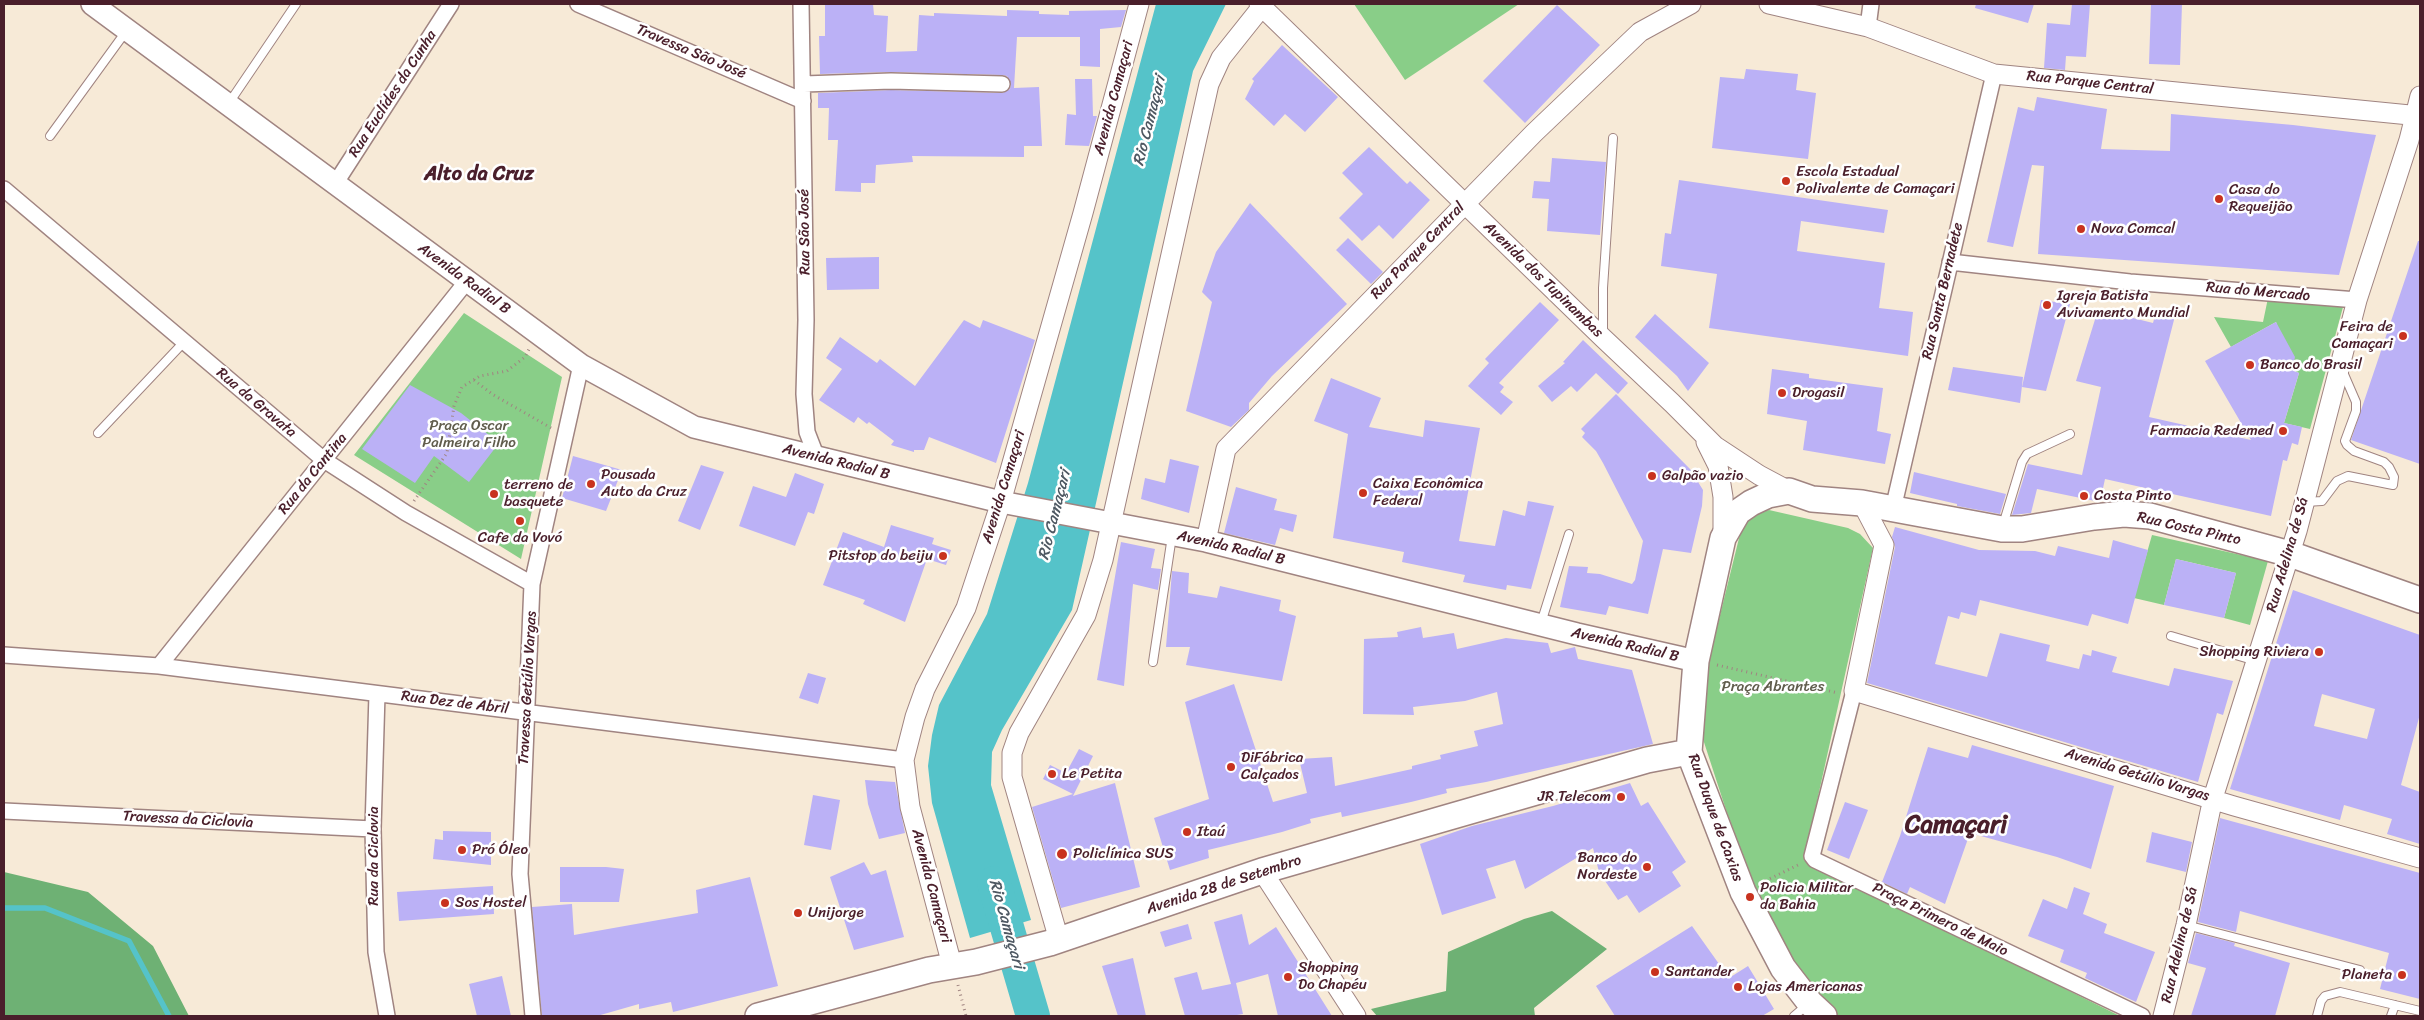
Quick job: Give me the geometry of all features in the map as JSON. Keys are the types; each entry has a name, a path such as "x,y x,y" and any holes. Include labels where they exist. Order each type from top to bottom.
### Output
{"main road":[{"name":"Avenida Radial B","path":"92,4 581,365 694,427 1007,502 1104,523 1206,541 1540,625 1696,660"},
{"name":"Rua Costa Pinto","path":"1788,491 1812,499 1862,503 2002,529 2022,529 2124,514 2150,516 2290,554 2420,600"},
{"name":"Rua Duque de Caxias","path":"1788,491 1768,495 1738,512 1723,538 1696,660 1689,752 1743,892 1783,968 1809,1012"},
{"name":"Avenida 28 de Setembro","path":"758,1016 1050,943 1262,872 1646,760 1689,752"}],"street":[{"name":"Rua Euclídes da Cunha","path":"335,184 450,4"},
{"name":"Travessa São José","path":"578,4 596,8 803,101"},
{"name":"Rua São José","path":"801,4 804,84 806,320 804,394 807,432 817,458"},
{"name":"Avenida Camaçari","path":"964,963 910,807 904,760 917,710 925,689 966,608 1007,502 1139,4"},
{"name":"Rua Parque Central","path":"1206,541 1226,449 1464,204 1640,32 1691,4"},
{"name":"Rua Parque Central","path":"1770,4 1868,27 1994,74 2419,109"},
{"path":"1868,27 1871,4"},
{"path":"1050,943 1041,884 1012,777 1012,753 1019,733 1086,616 1104,560 1104,523 1209,84 1221,58 1262,5"},
{"name":"Avenida dos Tupinambas","path":"1262,5 1464,204 1715,446 1735,461 1788,491"},
{"name":"Rua Santa Bernadete","path":"1893,509 1994,74"},
{"path":"804,84 891,81 1002,84"},
{"name":"Rua Adelina de Sá","path":"2163,1016 2186,925 2213,798 2290,554 2357,300 2419,109"},
{"name":"Rua da Gravata","path":"4,190 324,460 406,514 532,584"},
{"name":"Rua do Mercado","path":"1950,262 2130,282 2357,300"},
{"name":"Rua da Cantina","path":"159,666 467,281"},
{"name":"Travessa Getúlio Vargas","path":"533,1016 520,874 532,584 581,365"},
{"name":"Avenida dos Tupinambas","path":"1700,430 1718,466 1723,497 1723,538"},
{"path":"1813,858 1854,694 1884,545 1862,503"},
{"name":"Rua Dez de Abril","path":"4,654 159,666 904,760"},
{"name":"Rua da Ciclovia","path":"378,694 373,829 376,952 387,1016"},
{"name":"Avenida Getúlio Vargas","path":"1854,694 2420,858"},
{"name":"Travessa da Ciclovia","path":"4,811 373,829"},
{"name":"Praça Primero de Maio","path":"1813,858 2142,1016"},
{"path":"1262,872 1356,1016"}],"lane":[{"path":"228,105 296,4"},
{"path":"50,136 127,30"},
{"path":"1602,338 1603,288 1614,138"},
{"path":"98,433 184,342"},
{"path":"2304,502 2322,501 2336,481 2348,476 2394,481 2384,462 2354,451 2345,441 2356,411 2356,402 2340,365"},
{"path":"2002,529 2022,462 2027,454 2036,448 2070,434"},
{"path":"1153,662 1172,534"},
{"path":"1540,625 1569,534"},
{"path":"2171,636 2256,661"},
{"path":"2186,925 2360,970"},
{"path":"2317,1016 2321,1001 2330,993 2340,992 2420,1011"},
{"path":"2391,1016 2395,1005"}],"path":[{"path":"406,514 447,453 454,406 462,387 480,376 507,371 525,356 536,333"},
{"path":"474,380 530,417 566,434"},
{"path":"1696,660 1854,694"},
{"path":"1743,892 1813,858"},
{"path":"964,963 966,1016"}],"green space":[{"path":"1354,4 1519,4 1405,80"},
{"path":"2268,298 2343,307 2310,429 2284,423 2299,373 2292,370 2276,322 2231,347 2214,317 2263,322"},
{"name":"Praça Oscar Palmeira Filho","path":"464,313 562,377 521,559 354,455"},
{"name":"Praça Abrantes","path":"1769,510 1848,528 1860,534 1873,548 1804,860 2120,1016 1839,1016 1828,1007 1792,962 1767,918 1726,810 1702,736 1706,672 1741,530 1747,521 1757,514"},
{"path":"2152,535 2268,561 2250,625 2224,618 2236,573 2176,559 2164,605 2134,598"},
{"path":"4,872 88,892 153,946 189,1016 4,1016"},
{"path":"1552,911 1607,949 1534,1008 1535,1016 1377,1016 1371,1009 1446,991 1448,952 1524,919"}],"water":[{"path":"1156,4 1226,4 1193,71 1072,610 1002,730 992,752 991,785 1031,920 970,938 932,803 928,766 932,735 939,705 987,614 1028,483"}],"building":[{"path":"825,4 873,4 874,15 888,16 886,52 917,51 919,15 934,16 934,13 1007,16 1007,10 1039,11 1039,14 1069,15 1069,11 1126,10 1121,27 1100,29 1100,67 1080,66 1080,37 1017,37 1014,88 1039,87 1042,146 1024,146 1024,157 912,156 913,162 876,165 875,183 861,183 861,192 835,191 838,140 828,140 829,108 818,108 818,93 891,90 1002,93 1010,89 1011,84 1007,76 1002,75 891,72 820,74 819,36 825,36"},
{"path":"1976,4 2034,4 2028,23 1975,8"},
{"path":"2072,4 2090,4 2086,57 2066,56 2065,70 2044,68 2047,23 2070,25"},
{"path":"2151,4 2182,4 2180,65 2149,64"},
{"path":"1557,5 1600,45 1525,123 1483,81"},
{"path":"1282,45 1338,97 1305,132 1285,114 1274,126 1245,99 1254,81 1252,79"},
{"path":"1746,69 1798,74 1796,90 1816,93 1808,159 1712,148 1720,77 1744,79"},
{"path":"1075,79 1092,79 1093,116 1097,116 1089,146 1065,145 1067,114 1076,115"},
{"path":"2037,97 2107,109 2101,149 2170,151 2171,114 2376,135 2339,275 2038,254 2044,166 2032,165 2013,247 1987,242 2018,107 2034,111"},
{"path":"1369,147 1407,184 1410,181 1430,200 1393,239 1379,225 1362,241 1339,218 1363,194 1342,173"},
{"path":"1552,158 1606,162 1600,235 1547,231 1549,199 1532,198 1534,181 1550,182"},
{"path":"1679,180 1888,210 1884,233 1801,221 1797,251 1885,263 1879,308 1913,312 1908,356 1709,328 1717,274 1661,266 1665,233 1671,234"},
{"path":"1250,203 1347,304 1272,376 1249,403 1249,410 1231,427 1186,411 1212,302 1202,292 1216,252"},
{"path":"1348,238 1383,272 1371,284 1336,250"},
{"name":"Feira de Camaçari","path":"2418,241 2420,241 2420,464 2351,440"},
{"path":"879,257 879,289 827,290 826,258"},
{"path":"2041,300 2070,304 2046,391 2022,387"},
{"path":"1540,302 1559,320 1499,383 1504,387 1500,392 1513,402 1501,415 1468,386 1489,363 1485,359"},
{"path":"2156,312 2175,316 2149,417 2251,440 2205,361 2276,322 2295,357 2292,370 2299,373 2284,423 2302,427 2298,445 2292,443 2287,461 2283,460 2271,516 2105,479 2100,502 2037,489 2031,513 2012,515 2028,464 2082,475 2101,387 2076,381 2097,313 2123,320 2125,316 2153,323"},
{"path":"1655,314 1709,363 1688,391 1677,376 1635,337"},
{"path":"964,320 980,328 983,320 1035,340 996,463 929,437 924,450 914,450 914,452 891,445 894,441 869,422 867,424 858,417 854,423 819,400 842,369 826,358 840,337 877,363 880,359 915,386"},
{"path":"1583,340 1628,383 1618,394 1596,373 1577,392 1571,386 1552,402 1538,386 1565,363 1563,362"},
{"path":"1953,367 2023,377 2020,403 1948,390"},
{"path":"1772,369 1809,374 1809,378 1883,388 1877,431 1891,434 1885,464 1803,450 1807,421 1767,414"},
{"path":"1331,378 1381,398 1369,427 1423,437 1425,420 1480,428 1459,541 1495,546 1503,510 1525,516 1528,501 1554,506 1531,589 1507,585 1506,590 1463,582 1465,575 1402,562 1404,552 1333,538 1348,434 1314,421"},
{"path":"410,385 461,413 499,443 469,482 434,456 415,483 362,449"},
{"name":"Galpão vazio","path":"1616,394 1690,469 1703,490 1702,506 1691,553 1663,549 1648,614 1609,606 1606,615 1560,607 1569,566 1588,567 1587,573 1600,574 1632,584 1635,580 1643,541 1596,451 1582,437 1585,433 1581,429"},
{"name":"Pousada Auto da Cruz","path":"573,456 622,470 606,511 562,498"},
{"path":"1170,459 1199,466 1189,513 1141,499 1145,478 1165,483"},
{"path":"701,465 724,472 700,530 678,521"},
{"path":"1914,472 2006,494 2000,514 1957,506 1957,504 1910,493"},
{"path":"795,473 824,484 814,514 808,512 795,546 739,526 753,486 786,497"},
{"path":"1236,487 1277,499 1274,510 1297,515 1293,532 1280,528 1275,545 1224,533"},
{"path":"891,525 934,538 932,544 951,550 946,565 927,559 905,622 863,604 865,600 823,585 843,532 884,547"},
{"path":"1895,527 1979,550 2035,551 2055,556 2058,546 2109,558 2113,540 2148,550 2128,624 2092,614 2088,626 1980,600 1976,616 1961,612 1959,619 1948,616 1935,664 1987,677 2000,633 2050,645 2046,661 2079,669 2083,654 2091,656 2092,650 2117,657 2112,672 2169,686 2174,668 2233,681 2223,715 2217,713 2198,782 1867,683 1895,547 1892,537"},
{"path":"1121,542 1155,549 1151,568 1161,569 1158,590 1133,584 1124,686 1097,680"},
{"path":"2176,559 2236,573 2224,618 2164,605"},
{"path":"1172,571 1189,573 1188,593 1217,598 1220,586 1281,600 1279,611 1296,616 1282,681 1186,665 1190,647 1166,647"},
{"path":"2293,590 2420,635 2420,714 2401,785 2420,792 2420,844 2387,834 2392,819 2344,805 2340,820 2230,789","holes":["2322,694 2375,709 2367,739 2314,726"]},
{"path":"1421,627 1423,638 1454,633 1457,649 1506,638 1548,643 1551,653 1575,647 1578,659 1632,670 1653,744 1486,782 1446,789 1447,793 1411,802 1342,817 1341,812 1310,819 1311,823 1282,832 1208,850 1209,858 1170,870 1154,818 1209,799 1185,702 1234,684 1273,802 1307,793 1299,759 1332,757 1335,786 1412,769 1412,766 1441,759 1440,755 1478,746 1474,731 1503,724 1497,692 1465,701 1413,707 1414,715 1363,714 1364,639 1398,637 1397,632"},
{"path":"808,673 826,678 818,704 799,698"},
{"path":"1972,745 2114,786 2091,869 2057,857 1970,833 1945,904 1910,887 1907,894 1882,882 1900,836 1928,747 1968,758"},
{"path":"1079,749 1093,756 1073,796 1115,783 1140,887 1061,908 1032,807 1073,794 1043,779 1050,765 1066,773"},
{"path":"865,780 895,782 905,833 879,839 868,804"},
{"path":"1630,783 1641,806 1648,802 1686,862 1672,872 1681,886 1639,913 1627,895 1618,900 1599,872 1593,848 1525,889 1515,860 1486,869 1496,898 1442,915 1420,844 1472,826 1553,806"},
{"path":"813,795 840,800 831,850 804,845"},
{"path":"1845,802 1868,810 1849,859 1827,850"},
{"path":"2220,818 2420,873 2420,999 2380,989 2389,953 2240,911 2236,932 2198,922"},
{"name":"Pró Óleo","path":"443,831 491,832 491,865 433,859 435,839 443,840"},
{"path":"2152,832 2192,842 2186,872 2146,862"},
{"path":"864,862 871,875 886,870 904,937 854,950 830,877"},
{"path":"560,867 624,869 619,902 560,902"},
{"path":"750,877 778,986 673,1012 671,1002 639,1009 639,1004 597,1016 542,1016 532,907 572,904 574,935 698,913 696,890"},
{"name":"Sos Hostel","path":"493,886 494,914 399,921 397,892"},
{"path":"2074,887 2090,893 2083,914 2107,924 2104,933 2155,952 2136,1002 2085,978 2087,973 2060,962 2064,950 2028,936 2043,899 2067,909"},
{"path":"1242,914 1249,945 1276,927 1332,1016 1278,1016 1268,974 1236,983 1243,1014 1231,1016 1185,1016 1174,978 1197,972 1202,990 1231,984 1214,922"},
{"path":"1188,924 1192,939 1165,947 1160,932"},
{"path":"1692,926 1729,978 1748,966 1774,1009 1762,1016 1615,1016 1596,986"},
{"path":"2196,933 2235,943 2234,946 2290,963 2275,1016 2191,1016 2206,968 2188,963"},
{"path":"1133,958 1146,1016 1118,1016 1102,966"},
{"path":"502,976 511,1016 477,1016 469,984"}],"waterway":[{"name":"Rio Camaçari","path":"994,883 1033,1016"},
{"path":"4,908 45,908 129,941 169,1016"}],"place":[{"name":"Escola Estadual Polivalente de Camaçari","path":"1786,181"},
{"name":"Casa do Requeijão","path":"2219,199"},
{"name":"Nova Comcal","path":"2081,229"},
{"name":"Igreja Batista Avivamento Mundial","path":"2047,305"},
{"name":"Feira de Camaçari","path":"2403,336"},
{"name":"Banco do Brasil","path":"2250,365"},
{"name":"Drogasil","path":"1782,393"},
{"name":"Farmacia Redemed","path":"2283,431"},
{"name":"Galpão vazio","path":"1652,476"},
{"name":"Pousada Auto da Cruz","path":"591,484"},
{"name":"Caixa Econômica Federal","path":"1363,493"},
{"name":"terreno de basquete","path":"494,494"},
{"name":"Costa Pinto","path":"2084,496"},
{"name":"Cafe da Vovó","path":"520,521"},
{"name":"Pitstop do beiju","path":"943,556"},
{"name":"Shopping Riviera","path":"2319,652"},
{"name":"DiFábrica Calçados","path":"1231,767"},
{"name":"Le Petita","path":"1052,774"},
{"name":"JR Telecom","path":"1621,797"},
{"name":"Itaú","path":"1187,832"},
{"name":"Pró Óleo","path":"462,850"},
{"name":"Policlínica SUS","path":"1062,854"},
{"name":"Banco do Nordeste","path":"1647,867"},
{"name":"Policia Militar da Bahia","path":"1750,897"},
{"name":"Sos Hostel","path":"445,903"},
{"name":"Unijorge","path":"798,913"},
{"name":"Santander","path":"1655,972"},
{"name":"Planeta","path":"2402,975"},
{"name":"Shopping Do Chapéu","path":"1288,977"},
{"name":"Lojas Americanas","path":"1738,987"}],"district":[{"name":"Alto da Cruz","path":"479,175"},
{"name":"Camaçari","path":"1956,826"}]}
